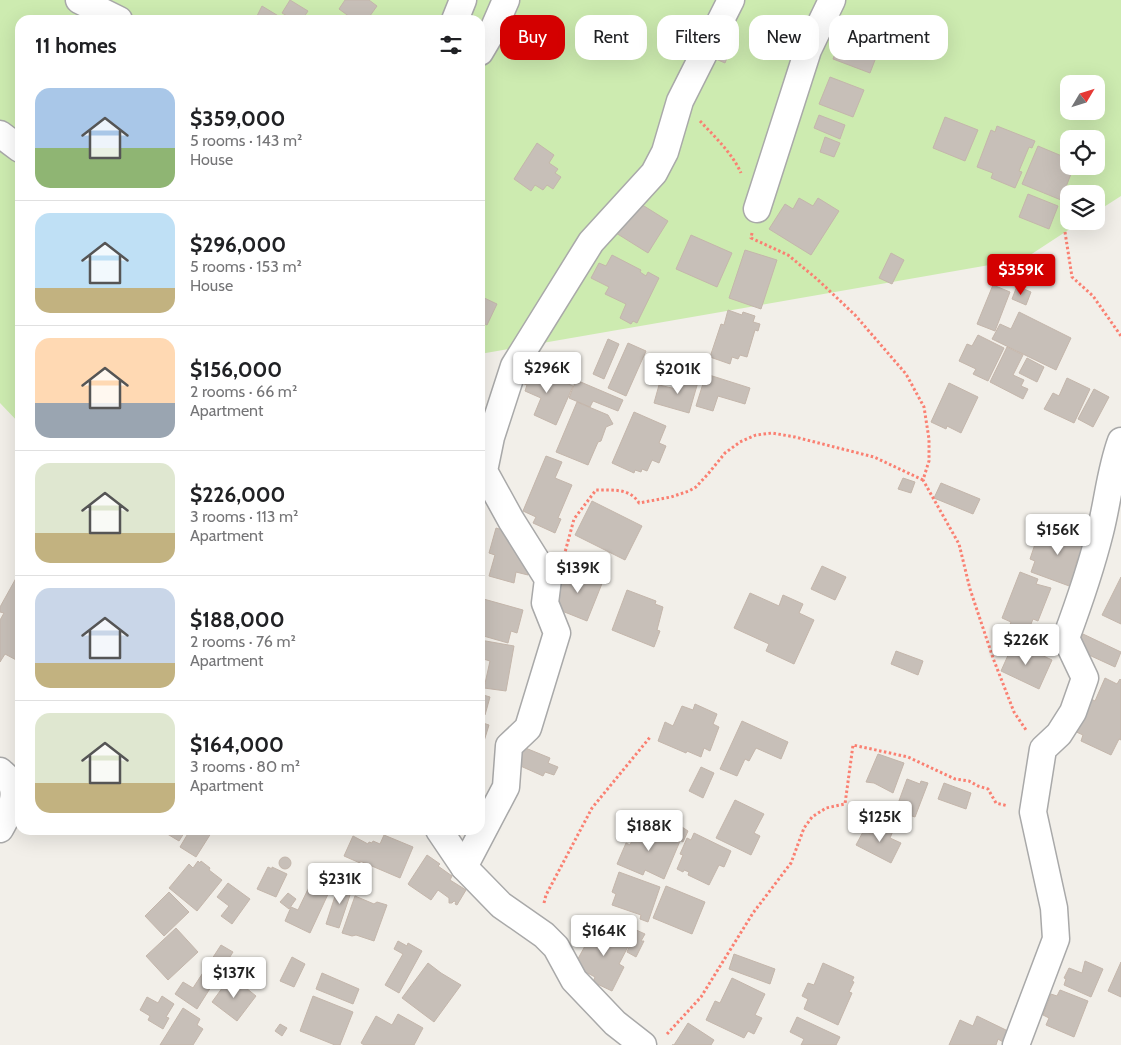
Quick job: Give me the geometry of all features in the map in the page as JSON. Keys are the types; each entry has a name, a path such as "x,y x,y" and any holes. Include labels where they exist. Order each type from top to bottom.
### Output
{"street":[{"path":"79,0 109,15"},
{"path":"457,15 463,0"},
{"path":"485,44 506,0"},
{"path":"485,466 491,438 514,366 568,283 591,242 654,173 665,152 680,101 731,0"},
{"path":"757,208 808,50 832,0"},
{"path":"0,134 15,145"},
{"path":"1016,1045 1056,939 1054,908 1032,812 1043,749 1059,734 1072,712 1085,678 1066,638 1084,591 1101,530 1107,491 1121,441"},
{"path":"485,473 511,520 548,579 545,603 557,633 528,728 509,746 506,787 485,827"},
{"path":"0,771 12,783 14,796 10,812 0,829"},
{"path":"442,835 464,867 501,905 538,931 556,947 574,980 615,1023 653,1042"},
{"path":"464,867 481,835"}],"path":[{"path":"680,101 718,140 738,166 757,208 751,238 788,255 816,279 855,315 906,374 924,408 929,439 929,461 922,480"},
{"path":"1065,232 1072,277 1093,296 1121,336"},
{"path":"562,561 574,519 596,490 622,491 635,496 639,503 671,497 696,487 725,453 740,442 756,435 772,433 795,437 874,457 922,480 959,544 982,626 1014,712 1043,749"},
{"path":"538,931 546,895 592,808 652,736"},
{"path":"653,1042 702,997 753,913 791,863 804,828 812,817 826,808 845,804 853,745 908,757 955,779 969,781 988,789 996,804 1032,812"}],"green space":[{"path":"0,0 1121,0 1121,196 1105,206 1105,185 1060,185 1060,230 1068,230 1024,259 485,353 485,15 15,15 15,419 0,403"}],"building":[{"path":"290,0 308,11 305,15 285,15 282,13"},
{"path":"345,0 369,0 377,6 371,15 347,15 339,9"},
{"path":"262,6 277,15 258,15"},
{"path":"836,60 875,60 870,73"},
{"path":"830,77 864,90 853,117 819,104"},
{"path":"819,115 845,125 840,139 814,128"},
{"path":"945,117 978,130 965,161 933,148"},
{"path":"997,126 1035,141 1032,148 1029,147 1019,171 1022,172 1015,188 991,178 993,173 977,167 991,130 995,132"},
{"path":"825,137 840,143 834,157 820,152"},
{"path":"537,143 554,155 549,163 558,169 555,173 561,177 553,189 547,185 543,190 535,185 531,191 514,179"},
{"path":"1038,146 1060,155 1060,175 1071,175 1067,185 1060,185 1060,200 1022,184"},
{"path":"1028,194 1058,206 1049,229 1019,217"},
{"path":"799,198 813,206 818,198 839,211 811,255 769,229 785,204 793,209"},
{"path":"636,201 668,221 648,253 616,233"},
{"path":"691,235 732,253 717,287 676,269"},
{"path":"745,250 777,260 761,309 729,298"},
{"path":"891,253 904,260 892,284 879,278"},
{"path":"612,255 641,270 640,272 646,276 648,272 659,278 637,323 633,321 631,324 620,318 626,304 605,294 609,287 591,278 599,263 606,266"},
{"path":"993,285 1010,292 995,331 977,324"},
{"path":"1017,286 1031,292 1026,305 1012,299"},
{"path":"485,298 497,304 487,325 485,324"},
{"path":"728,310 742,315 743,312 755,316 753,322 760,324 758,331 755,330 747,357 740,355 738,359 732,357 730,364 710,357 721,324 724,325"},
{"path":"1019,312 1071,338 1056,370 992,339 1000,324 1011,329"},
{"path":"978,335 1004,348 988,381 973,374 976,369 959,361 967,344 972,346"},
{"path":"608,339 619,344 604,379 593,374"},
{"path":"628,343 646,351 626,396 608,388"},
{"path":"1007,347 1023,355 1013,375 1024,380 1021,386 1028,389 1023,399 990,382"},
{"path":"1027,358 1044,367 1037,382 1019,373"},
{"path":"526,366 573,386 556,425 534,415 541,398 525,391 527,385 519,382"},
{"path":"706,374 750,388 745,404 718,396 713,411 696,406"},
{"path":"680,377 698,382 689,413 654,403 659,385 676,389"},
{"path":"1067,378 1090,389 1074,423 1044,409 1053,393 1059,396"},
{"path":"576,380 623,400 618,411 593,401 590,407 569,398"},
{"path":"949,383 978,397 961,433 947,426 946,429 931,422"},
{"path":"1094,389 1109,397 1093,427 1078,419"},
{"path":"577,402 608,415 613,424 606,427 588,465 556,452"},
{"path":"634,412 666,426 659,443 666,446 659,463 652,460 647,471 642,469 641,472 635,470 634,473 612,463"},
{"path":"546,456 562,462 555,478 572,485 558,518 561,519 555,533 533,523 536,517 523,511"},
{"path":"903,478 915,482 911,493 898,489"},
{"path":"941,483 980,499 973,514 934,498"},
{"path":"592,501 642,526 625,560 575,535"},
{"path":"1041,526 1090,543 1083,562 1077,560 1075,568 1078,569 1072,587 1031,572 1035,561 1030,559"},
{"path":"496,528 509,532 531,564 528,575 516,572 514,583 489,576 495,555 489,553"},
{"path":"822,566 846,577 835,600 811,589"},
{"path":"568,567 603,581 587,621 552,607"},
{"path":"1020,572 1038,579 1036,584 1051,588 1038,621 1033,619 1027,634 1009,627 1011,622 1002,618"},
{"path":"1121,577 1121,624 1102,615"},
{"path":"15,580 15,659 5,654 0,662 0,620 4,613 0,612 0,607"},
{"path":"627,590 656,601 655,604 663,607 657,630 660,631 654,647 612,630"},
{"path":"750,593 779,606 783,595 803,604 799,613 814,620 794,664 766,651 769,644 734,628"},
{"path":"485,599 523,610 517,633 511,631 508,643 485,636"},
{"path":"1083,634 1121,652 1115,667 1076,649"},
{"path":"485,641 514,646 506,691 485,688 490,661 485,660"},
{"path":"1014,642 1052,660 1039,689 1001,671"},
{"path":"896,651 923,661 918,675 891,664"},
{"path":"1105,678 1117,684 1121,680 1121,740 1119,739 1111,755 1081,741 1083,735 1072,730 1091,699 1095,701"},
{"path":"485,696 490,697 485,715"},
{"path":"695,704 717,714 713,724 719,727 710,751 704,748 701,757 658,741 665,722 673,726 682,706 693,710"},
{"path":"742,721 788,742 781,759 756,748 749,761 745,759 737,776 720,769"},
{"path":"485,724 489,725 485,738"},
{"path":"523,747 550,758 548,763 558,767 554,775 545,772 543,776 516,764"},
{"path":"878,754 904,763 893,793 874,783 866,782"},
{"path":"701,767 714,773 703,798 689,791"},
{"path":"907,779 920,784 921,781 928,783 915,817 909,815 903,832 894,829 901,811 896,809"},
{"path":"944,783 971,793 966,809 938,799"},
{"path":"735,800 764,814 754,833 760,836 751,855 716,838"},
{"path":"636,822 680,841 664,879 645,870 643,875 617,864 626,843 630,845 633,838 630,836"},
{"path":"876,822 893,831 890,838 901,843 891,863 856,845 864,830 870,834"},
{"path":"682,827 688,831 683,842 676,838"},
{"path":"694,833 731,851 724,867 719,865 709,885 688,875 689,872 677,869 683,855 680,854 687,838 691,840"},
{"path":"169,835 183,835 179,841"},
{"path":"187,835 210,835 196,857 180,847"},
{"path":"384,835 413,847 400,878 344,856 353,836 368,844 373,841 380,844"},
{"path":"427,855 452,876 450,880 466,890 457,905 454,901 449,903 449,898 438,890 431,900 408,884"},
{"path":"283,857 287,857 291,863 287,869 283,869 279,865 279,861"},
{"path":"198,861 200,863 201,861 210,868 209,870 222,880 197,911 169,888 189,864 193,868"},
{"path":"268,867 287,874 276,897 257,889"},
{"path":"619,872 660,887 648,922 640,919 641,915 612,905 616,894 612,892"},
{"path":"321,873 325,873 329,879 325,885 321,885 317,881 317,877"},
{"path":"340,881 353,886 339,928 326,924"},
{"path":"228,883 250,899 232,924 221,916 229,906 217,897"},
{"path":"311,883 329,892 310,933 285,921 291,907 298,910"},
{"path":"666,886 705,902 692,934 653,918"},
{"path":"169,892 189,912 164,936 145,916"},
{"path":"288,893 296,899 289,909 280,902"},
{"path":"355,896 374,904 377,902 387,905 374,941 342,933"},
{"path":"596,926 631,941 619,964 624,967 612,991 593,982 595,977 574,966"},
{"path":"176,928 198,952 168,980 146,956"},
{"path":"634,929 645,934 641,941 644,941 636,957 627,952"},
{"path":"398,941 407,946 408,943 422,951 399,993 385,985 403,954 394,949"},
{"path":"221,945 233,952 197,1009 175,994 183,982 193,988"},
{"path":"734,954 775,969 770,984 729,969"},
{"path":"292,957 305,964 294,987 280,981"},
{"path":"1085,961 1103,969 1091,997 1064,985 1066,979 1064,978 1069,968 1082,973"},
{"path":"1121,962 1121,997 1108,991"},
{"path":"428,963 461,985 434,1022 402,998"},
{"path":"823,963 854,977 852,981 854,982 849,992 852,993 838,1025 804,1009 808,999 802,996 808,983 814,985"},
{"path":"322,973 359,989 353,1004 316,989"},
{"path":"231,976 256,996 237,1021 212,1002"},
{"path":"732,978 765,994 755,1015 762,1018 754,1034 748,1031 744,1038 706,1020 715,1001 720,1003"},
{"path":"1060,990 1088,1001 1074,1037 1046,1025 1049,1018 1043,1015 1051,994 1057,996"},
{"path":"162,996 174,1004 166,1017 169,1018 163,1029 148,1020 150,1016 140,1010 147,997 158,1003"},
{"path":"313,996 353,1012 340,1045 335,1045 300,1031"},
{"path":"183,1008 200,1019 197,1025 203,1029 193,1045 160,1045"},
{"path":"398,1014 423,1028 414,1045 364,1045 361,1043 376,1016 392,1025"},
{"path":"977,1016 1008,1031 1003,1042 998,1039 996,1045 949,1045 960,1020 973,1026"},
{"path":"797,1017 840,1037 836,1045 801,1045 804,1039 790,1032"},
{"path":"688,1023 714,1040 711,1045 674,1045"},
{"path":"280,1024 287,1028 282,1036 275,1031"}]}
